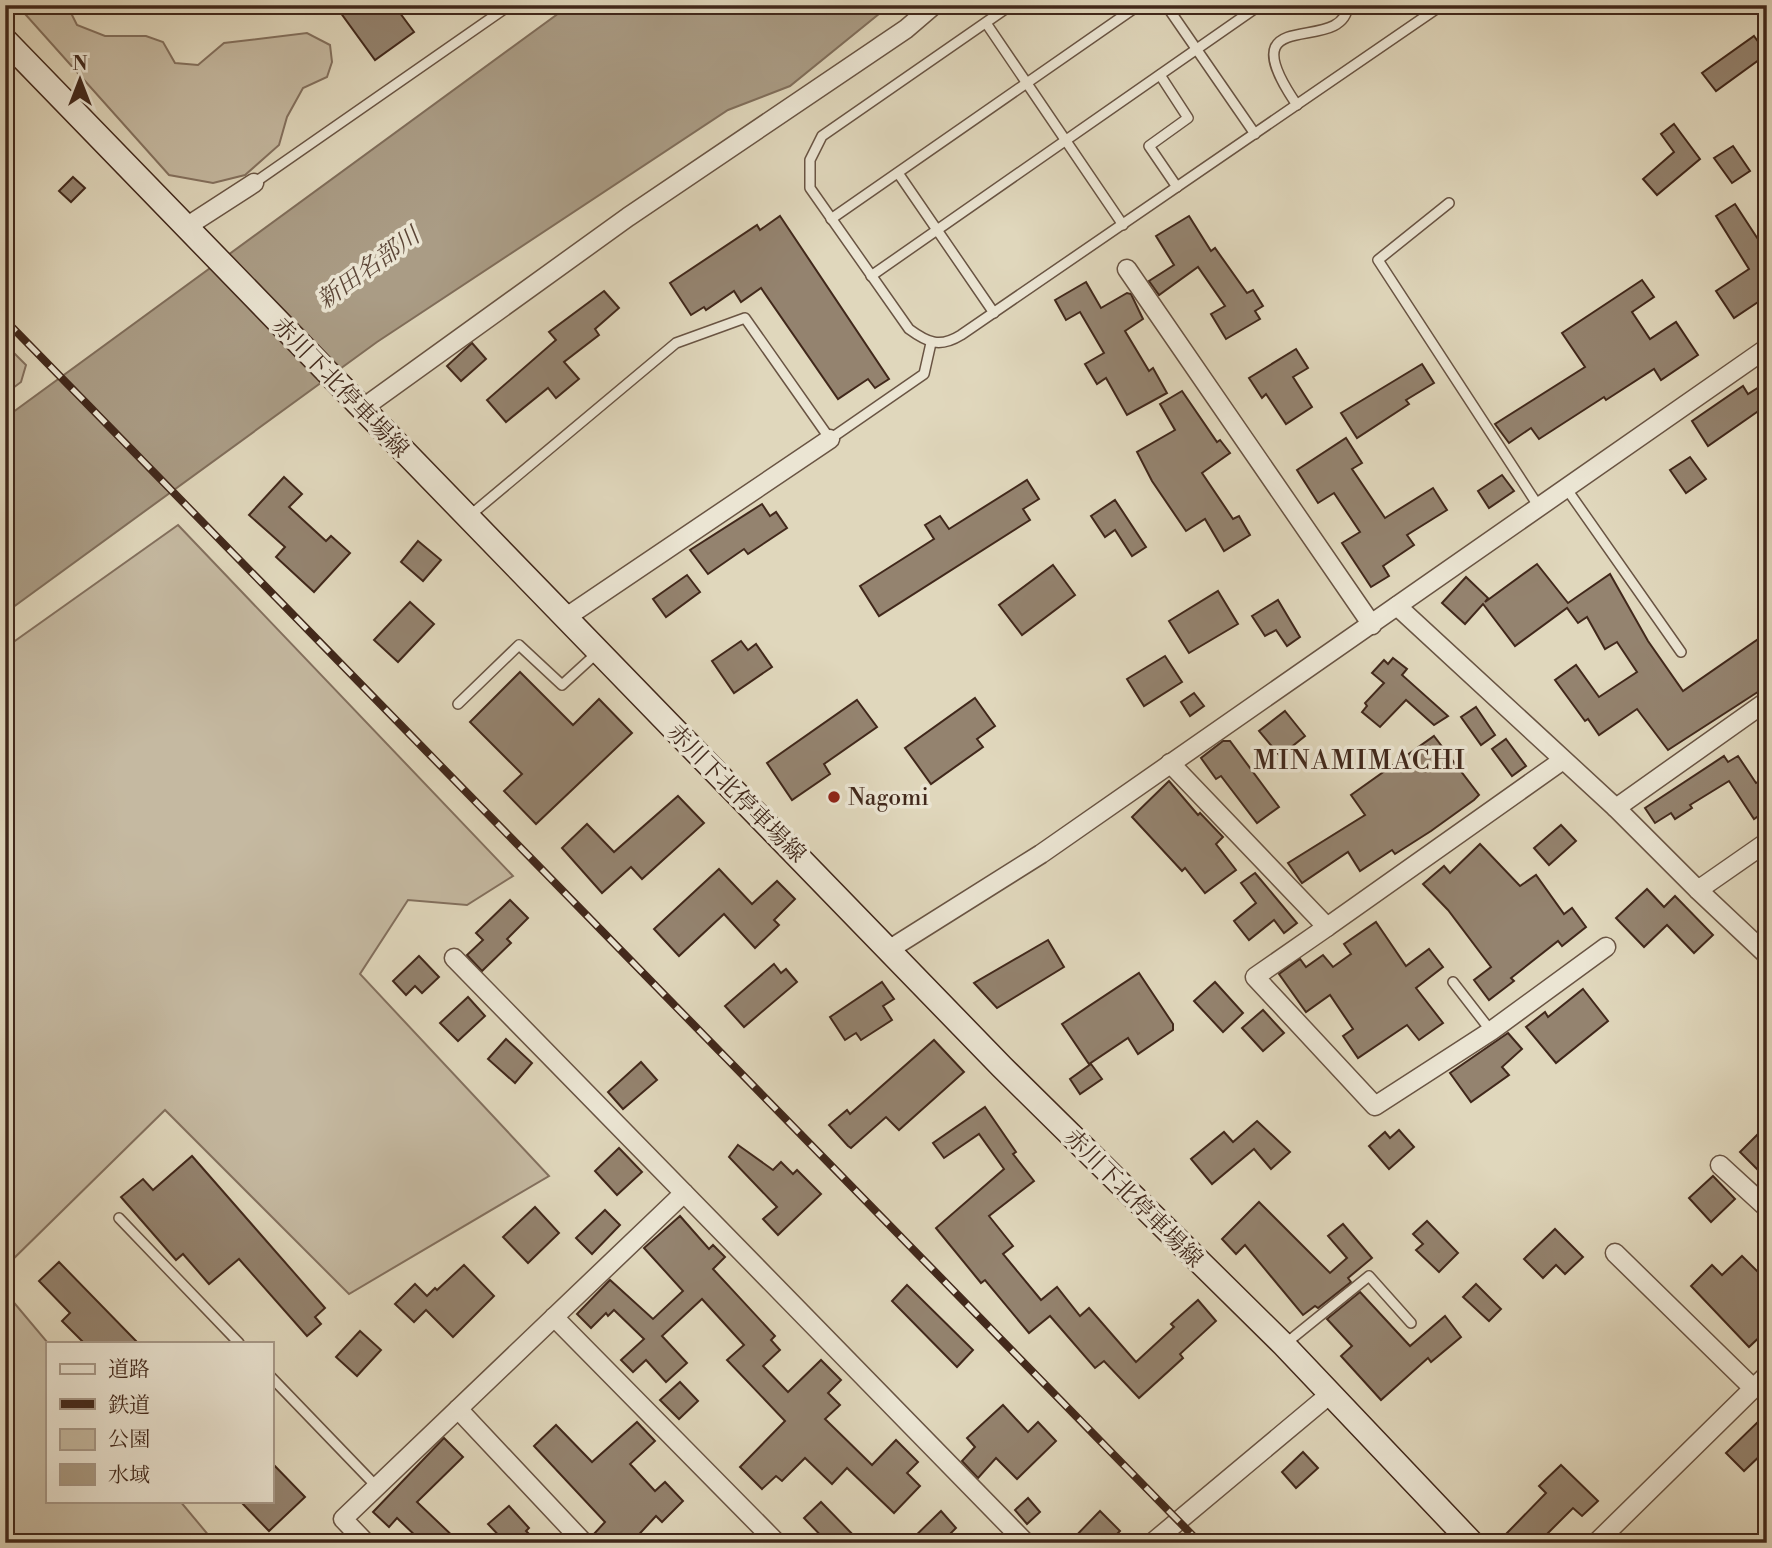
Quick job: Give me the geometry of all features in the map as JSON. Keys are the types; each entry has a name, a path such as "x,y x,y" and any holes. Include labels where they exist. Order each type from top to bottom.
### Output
{"main road":[{"name":"赤川下北停車場線","path":"5,40 1002,1066 1284,1345 1472,1543"}],"street":[{"path":"359,405 628,217 906,29 934,5"},
{"path":"1763,5 1767,10"},
{"path":"186,227 254,183"},
{"path":"1127,269 1372,625"},
{"path":"890,949 1041,854 1767,348"},
{"path":"565,618 830,439"},
{"path":"1397,607 1616,808 1767,955"},
{"path":"1616,808 1767,701"},
{"path":"1563,760 1255,977 1375,1106 1491,1031 1606,947"},
{"path":"1170,763 1327,926"},
{"path":"1698,890 1767,842"},
{"path":"454,958 1026,1543"},
{"path":"1720,1165 1767,1208"},
{"path":"366,1543 343,1520 684,1193"},
{"path":"1615,1252 1754,1388"},
{"path":"554,1317 777,1543"},
{"path":"1596,1543 1767,1375"},
{"path":"1152,1543 1329,1395"},
{"path":"458,1409 584,1543"}],"lane":[{"path":"254,183 510,5"},
{"path":"1011,5 822,136 814,148 808,172 810,188 909,329 931,343 947,344 994,313 1442,5"},
{"path":"831,219 1139,5"},
{"path":"1166,5 1255,134"},
{"path":"871,276 1260,5"},
{"path":"1297,105 1277,75 1273,61 1276,48 1284,38 1298,32 1328,30 1339,23 1348,5"},
{"path":"986,23 1123,225"},
{"path":"1160,75 1188,118 1149,146 1177,187"},
{"path":"898,173 994,313"},
{"path":"1449,203 1378,260 1540,507"},
{"path":"468,517 676,343 745,318 830,439 924,374 931,343"},
{"path":"1566,488 1681,652"},
{"path":"458,704 519,645 562,685 598,652"},
{"path":"1453,982 1491,1031"},
{"path":"119,1219 238,1342"},
{"path":"1284,1345 1369,1276 1412,1322"},
{"path":"273,1379 377,1487"}],"green space":[{"path":"17,5 67,5 77,25 105,36 146,36 163,42 175,63 198,65 224,43 307,33 330,45 332,62 327,77 303,88 287,117 279,145 245,175 213,183 169,175"},
{"path":"5,344 26,365 21,382 5,394"},
{"path":"178,525 513,876 467,905 408,900 360,974 549,1176 349,1294 165,1110 5,1267 5,648"},
{"path":"5,1292 47,1342 46,1502 181,1502 215,1543 5,1543"}],"water":[{"name":"新田名部川","path":"570,5 890,5 790,86 728,110 377,342 5,613 5,418"}],"building":[{"path":"335,5 394,5 414,32 375,60"},
{"path":"1754,36 1767,54 1716,91 1702,73"},
{"path":"1674,124 1700,159 1657,195 1643,179 1674,152 1661,134"},
{"path":"1733,146 1750,171 1732,183 1714,158"},
{"path":"73,177 85,188 71,202 59,191"},
{"path":"1735,204 1767,253 1767,296 1734,318 1716,291 1749,269 1716,216"},
{"path":"780,216 889,379 875,388 868,379 838,399 761,288 741,302 734,291 706,310 704,307 691,315 670,283 757,225 760,230"},
{"path":"1189,216 1211,251 1215,248 1247,293 1253,290 1263,306 1255,311 1260,319 1226,339 1211,314 1225,306 1198,267 1159,295 1149,281 1174,265 1156,236"},
{"path":"1642,280 1654,297 1632,312 1650,339 1676,322 1698,355 1661,380 1654,369 1539,439 1531,428 1509,443 1495,424 1585,367 1562,333"},
{"path":"1086,282 1101,308 1127,293 1131,294 1143,319 1125,331 1149,371 1153,368 1167,393 1127,415 1106,378 1097,384 1085,364 1104,353 1080,312 1066,320 1055,300"},
{"path":"604,291 619,308 595,329 599,335 564,362 579,379 556,398 548,388 506,422 487,400 556,340 549,332"},
{"path":"472,343 486,359 461,381 447,366"},
{"path":"1296,349 1308,368 1293,377 1312,407 1286,424 1266,394 1262,398 1249,378"},
{"path":"1422,364 1434,383 1406,400 1409,404 1357,438 1341,413"},
{"path":"1767,382 1767,405 1708,446 1692,421 1743,386 1748,394"},
{"path":"1182,391 1217,442 1220,440 1230,453 1202,473 1233,519 1239,516 1250,535 1224,551 1205,519 1186,531 1152,481 1137,452 1175,430 1160,404"},
{"path":"1346,438 1362,463 1352,469 1385,518 1433,488 1447,510 1407,535 1414,545 1383,566 1389,576 1371,587 1342,543 1360,532 1334,493 1318,503 1297,470"},
{"path":"1690,457 1706,479 1686,493 1670,470"},
{"path":"1502,475 1514,491 1489,508 1478,491"},
{"path":"284,477 302,494 289,507 326,541 331,536 350,553 314,592 276,557 285,547 249,515"},
{"path":"1027,480 1039,499 1023,509 1030,520 879,616 860,586 934,539 925,525 940,516 949,529"},
{"path":"1115,500 1146,547 1132,556 1115,530 1105,537 1091,516"},
{"path":"762,504 770,516 776,512 787,528 748,554 744,549 708,574 690,550"},
{"path":"418,541 441,560 423,581 401,562"},
{"path":"1537,564 1568,603 1610,574 1648,641 1683,691 1767,633 1767,686 1668,750 1637,709 1599,735 1588,719 1585,721 1555,680 1576,665 1599,697 1637,672 1617,642 1605,649 1587,617 1578,623 1567,608 1515,646 1483,604 1465,624 1442,603 1466,577 1488,598 1485,602"},
{"path":"1053,565 1075,595 1022,635 999,605"},
{"path":"687,575 700,592 666,617 653,599"},
{"path":"1218,591 1238,624 1189,653 1169,621"},
{"path":"1278,600 1300,637 1287,646 1276,630 1265,636 1252,616"},
{"path":"410,602 434,624 398,662 374,640"},
{"path":"741,641 748,650 756,644 772,667 734,693 712,661"},
{"path":"1165,656 1182,682 1144,706 1127,679"},
{"path":"1393,658 1407,669 1402,675 1448,716 1434,725 1406,700 1380,727 1362,712 1367,706 1365,703 1384,683 1372,673 1384,660 1388,664"},
{"path":"520,672 573,725 599,699 632,733 536,824 504,791 522,774 470,722"},
{"path":"1194,693 1204,706 1190,716 1181,702"},
{"path":"975,698 995,726 977,739 983,747 931,784 905,748"},
{"path":"857,700 877,727 824,764 830,774 792,800 767,763"},
{"path":"1476,707 1495,735 1481,745 1461,717"},
{"path":"1285,711 1305,736 1280,756 1259,731"},
{"path":"1434,736 1479,795 1395,854 1392,850 1360,871 1348,852 1302,883 1288,863 1365,815 1351,795"},
{"path":"1506,739 1526,766 1512,776 1492,749"},
{"path":"1223,741 1230,741 1279,807 1257,823 1221,776 1216,779 1201,758"},
{"path":"1724,756 1728,762 1738,756 1756,783 1767,776 1767,810 1754,819 1729,781 1690,805 1692,808 1675,819 1671,813 1655,823 1645,808"},
{"path":"1169,781 1198,815 1200,813 1223,837 1216,844 1236,870 1205,893 1185,868 1182,871 1132,817"},
{"path":"678,796 704,823 642,879 631,867 602,893 562,848 587,824 614,852"},
{"path":"1561,825 1576,841 1549,865 1534,848"},
{"path":"1480,844 1520,886 1536,875 1564,914 1572,908 1586,927 1562,946 1558,941 1511,978 1514,981 1489,1000 1474,980 1491,967 1448,910 1423,884 1444,866 1450,873"},
{"path":"719,869 752,904 777,881 795,899 774,920 779,925 755,948 724,914 679,956 654,929"},
{"path":"1255,873 1297,923 1284,933 1274,920 1249,940 1234,921 1256,903 1241,883"},
{"path":"1647,889 1664,907 1675,896 1713,935 1694,953 1667,925 1644,947 1616,918"},
{"path":"510,900 528,918 507,939 511,943 482,971 467,955 483,940 476,933"},
{"path":"1376,922 1406,966 1429,949 1443,967 1416,988 1443,1023 1419,1040 1407,1025 1358,1058 1343,1036 1353,1029 1330,995 1306,1012 1279,974 1300,959 1306,967 1323,955 1333,967 1351,954 1344,944"},
{"path":"1048,940 1064,967 997,1008 974,983"},
{"path":"419,956 439,977 422,993 415,986 406,995 393,981"},
{"path":"774,964 781,973 786,969 797,982 744,1027 725,1006"},
{"path":"1139,973 1173,1024 1173,1030 1138,1054 1128,1038 1089,1064 1062,1024"},
{"path":"882,982 894,999 883,1006 892,1020 861,1040 856,1033 845,1040 830,1017"},
{"path":"1215,982 1243,1013 1223,1032 1194,1001"},
{"path":"1583,989 1608,1021 1556,1063 1526,1027 1545,1012 1548,1017"},
{"path":"468,997 485,1016 458,1041 440,1023"},
{"path":"1263,1010 1284,1033 1263,1051 1242,1028"},
{"path":"1508,1033 1522,1049 1502,1067 1509,1075 1471,1102 1450,1073"},
{"path":"506,1039 532,1063 515,1083 488,1059"},
{"path":"934,1040 964,1072 899,1130 886,1117 851,1148 848,1146 829,1125 847,1110 850,1114"},
{"path":"641,1062 657,1080 623,1109 608,1092"},
{"path":"1091,1064 1102,1079 1080,1094 1070,1079"},
{"path":"985,1107 1016,1152 1013,1154 1034,1181 989,1216 1013,1246 1003,1254 1041,1300 1057,1287 1080,1316 1089,1308 1136,1362 1174,1327 1171,1324 1198,1300 1216,1321 1180,1354 1183,1358 1139,1398 1104,1361 1095,1368 1050,1316 1029,1333 985,1280 981,1283 936,1228 1004,1169 979,1134 944,1158 933,1143"},
{"path":"1257,1121 1290,1152 1271,1169 1254,1149 1212,1184 1191,1159 1224,1132 1233,1142"},
{"path":"1767,1125 1767,1179 1740,1152"},
{"path":"1399,1130 1414,1147 1389,1169 1369,1146 1385,1132 1390,1138"},
{"path":"738,1145 773,1170 781,1162 793,1174 797,1170 821,1194 778,1235 763,1219 777,1207 729,1157"},
{"path":"619,1148 642,1172 617,1195 595,1171"},
{"path":"192,1156 325,1308 315,1317 321,1324 307,1336 239,1259 209,1284 183,1254 176,1260 121,1197 143,1179 153,1190"},
{"path":"1713,1176 1735,1199 1711,1222 1689,1198"},
{"path":"1259,1202 1330,1273 1347,1258 1328,1236 1343,1224 1372,1258 1348,1278 1351,1282 1318,1308 1315,1306 1303,1315 1245,1245 1236,1254 1222,1239"},
{"path":"535,1207 559,1233 528,1263 503,1237"},
{"path":"605,1210 620,1225 592,1254 576,1238"},
{"path":"680,1216 709,1249 713,1245 725,1257 713,1269 775,1336 771,1340 780,1350 763,1366 788,1392 821,1360 841,1380 828,1393 840,1405 825,1419 872,1465 896,1440 918,1462 907,1473 920,1486 894,1513 847,1468 832,1484 805,1458 782,1481 776,1476 762,1489 740,1467 785,1421 727,1360 744,1345 702,1299 662,1336 687,1363 666,1382 646,1360 633,1372 621,1360 644,1339 614,1310 608,1316 606,1313 591,1328 577,1314 610,1280 653,1319 683,1291 644,1248"},
{"path":"1427,1221 1458,1253 1439,1272 1416,1250 1423,1244 1413,1234"},
{"path":"1555,1229 1583,1257 1565,1274 1556,1265 1543,1278 1524,1259"},
{"path":"1742,1256 1767,1281 1767,1330 1749,1347 1691,1286 1712,1265 1722,1275"},
{"path":"59,1262 137,1342 83,1342 62,1321 70,1313 39,1281"},
{"path":"464,1265 494,1296 453,1337 426,1310 414,1322 395,1304 415,1284 427,1296"},
{"path":"1476,1284 1501,1309 1489,1321 1463,1297"},
{"path":"907,1285 973,1350 957,1367 892,1301"},
{"path":"1360,1292 1410,1346 1445,1316 1461,1337 1431,1362 1428,1358 1381,1400 1341,1356 1352,1346 1327,1319"},
{"path":"360,1331 381,1350 357,1376 336,1357"},
{"path":"680,1382 698,1401 679,1419 660,1400"},
{"path":"1003,1405 1028,1432 1038,1422 1056,1441 1017,1479 996,1458 978,1478 962,1461 975,1447 967,1438"},
{"path":"1767,1413 1767,1449 1744,1471 1726,1453"},
{"path":"637,1422 655,1441 630,1464 655,1491 665,1482 683,1501 662,1522 656,1516 631,1543 623,1535 615,1543 601,1543 593,1535 605,1522 534,1446 556,1425 592,1462"},
{"path":"444,1438 463,1457 417,1502 460,1543 423,1543 397,1518 389,1527 373,1512"},
{"path":"1303,1452 1318,1468 1296,1488 1282,1472"},
{"path":"273,1464 305,1497 269,1531 241,1502 273,1502"},
{"path":"1561,1465 1598,1501 1582,1516 1573,1508 1538,1543 1518,1543 1507,1533 1546,1493 1539,1486"},
{"path":"1028,1498 1040,1512 1027,1524 1015,1510"},
{"path":"821,1502 861,1543 828,1543 804,1518"},
{"path":"509,1506 529,1528 526,1531 538,1543 506,1543 488,1524"},
{"path":"941,1511 956,1528 941,1543 908,1543"},
{"path":"1100,1511 1120,1531 1108,1543 1069,1543"}],"railway":[{"path":"5,320 1200,1543"}],"place":[{"name":"Nagomi","path":"834,797"}],"district":[{"name":"MINAMIMACHI","path":"1360,760"}]}
